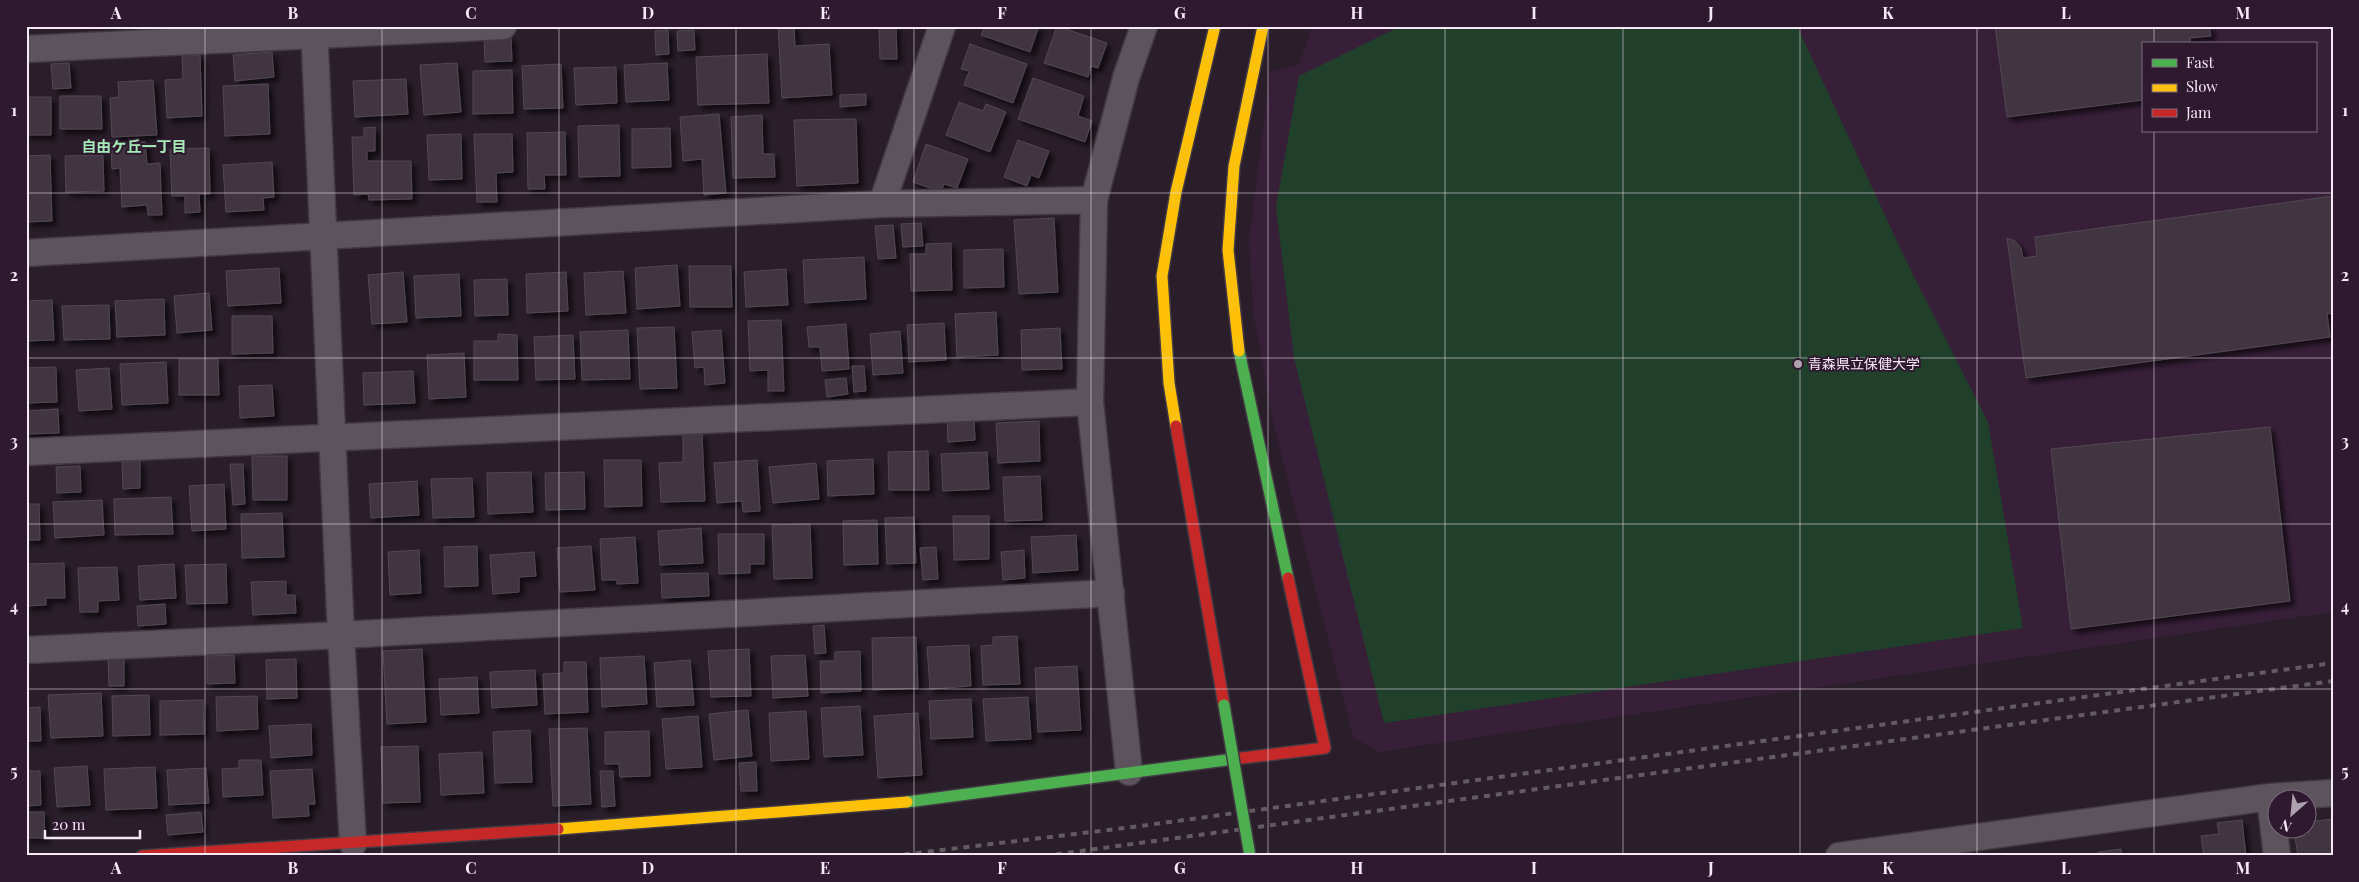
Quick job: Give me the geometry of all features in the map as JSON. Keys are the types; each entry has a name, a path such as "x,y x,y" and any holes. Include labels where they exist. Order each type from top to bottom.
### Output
{"street":[{"path":"26,50 314,31 503,26"},
{"path":"882,204 942,26"},
{"path":"1129,772 1090,402 1094,200 1126,78 1144,26"},
{"path":"1215,26 1176,192 1162,276 1169,383 1250,856"},
{"path":"142,856 353,844 882,806 1129,772 1325,748 1238,348 1228,250 1234,166 1263,26"},
{"path":"314,31 341,635 353,844"},
{"path":"26,253 882,204 1094,200"},
{"path":"26,452 1090,402"},
{"path":"26,650 341,635 1110,593"},
{"path":"2316,794 2333,793"},
{"path":"1840,856 2266,798"},
{"path":"2275,840 2277,856"}],"shaded area":[{"name":"青森県立保健大学","path":"1312,26 2333,26 2333,612 1378,752 1353,737 1272,418 1253,311 1249,240 1270,72 1299,64"}],"green space":[{"path":"1401,26 1797,26 1910,269 1988,422 2023,628 1384,723 1294,358 1276,207 1299,76"}],"building":[{"path":"778,26 794,26 795,46 829,44 832,95 782,98"},
{"path":"879,26 896,26 897,59 880,59"},
{"path":"985,26 1039,26 1030,52 981,35"},
{"path":"1057,26 1107,43 1098,68 1091,66 1088,77 1044,63"},
{"path":"1995,26 2209,26 2211,36 2190,38 2191,42 2142,42 2142,100 2007,117"},
{"path":"668,30 669,54 656,55 655,31"},
{"path":"694,30 695,50 678,51 677,31"},
{"path":"511,36 512,61 485,62 484,37"},
{"path":"970,44 1027,64 1013,103 964,85 969,71 961,69"},
{"path":"272,52 274,77 235,81 233,55"},
{"path":"767,54 769,103 698,105 696,57"},
{"path":"182,55 200,55 202,116 167,118 165,80 183,79"},
{"path":"69,63 71,88 53,89 51,64"},
{"path":"457,63 461,112 424,115 420,65"},
{"path":"667,63 669,100 626,102 624,65"},
{"path":"561,64 563,108 524,109 522,66"},
{"path":"616,67 617,103 576,105 574,68"},
{"path":"512,70 513,113 473,114 473,71"},
{"path":"1033,78 1084,96 1078,116 1092,121 1085,142 1018,119"},
{"path":"406,79 408,114 355,117 353,81"},
{"path":"153,80 157,135 112,137 110,98 119,97 118,82"},
{"path":"268,84 270,134 225,136 223,86"},
{"path":"866,94 866,105 840,107 840,95"},
{"path":"60,96 101,96 102,129 60,129"},
{"path":"26,97 51,97 51,135 26,135"},
{"path":"959,102 983,111 986,104 1006,112 990,152 946,135"},
{"path":"719,114 726,193 704,195 702,159 683,161 680,117"},
{"path":"762,115 763,154 774,154 775,177 733,178 731,117"},
{"path":"856,119 858,183 797,186 794,120"},
{"path":"619,125 620,176 579,177 578,126"},
{"path":"375,127 375,151 367,151 367,161 411,161 412,199 369,200 368,194 354,195 352,137 364,137 364,128"},
{"path":"670,128 671,167 632,168 632,129"},
{"path":"565,132 566,175 544,175 545,189 528,189 527,133"},
{"path":"461,134 462,179 429,180 427,135"},
{"path":"474,134 512,134 513,172 496,173 497,202 477,202"},
{"path":"1018,140 1049,151 1039,178 1031,175 1027,186 1004,177"},
{"path":"145,142 147,164 160,163 162,215 148,215 147,205 122,207 120,168 112,169 111,143"},
{"path":"926,144 968,159 957,188 944,184 941,192 913,182"},
{"path":"209,148 210,194 199,194 200,212 185,213 185,196 172,196 170,149"},
{"path":"50,155 52,221 26,222 26,156"},
{"path":"103,155 104,191 66,192 65,156"},
{"path":"272,162 274,197 263,198 264,210 226,212 223,165"},
{"path":"2333,196 2333,313 2327,314 2330,337 2026,378 2007,238 2015,241 2021,248 2023,258 2037,256 2035,237"},
{"path":"1054,218 1058,292 1019,294 1014,220"},
{"path":"921,223 923,246 903,247 901,224"},
{"path":"893,225 896,258 878,259 875,226"},
{"path":"951,243 952,290 911,291 910,254 926,254 926,244"},
{"path":"1003,249 1004,287 964,288 964,250"},
{"path":"864,257 866,299 805,303 803,260"},
{"path":"677,265 680,306 637,309 635,268"},
{"path":"689,266 731,266 732,307 690,307"},
{"path":"279,268 281,303 228,306 226,271"},
{"path":"786,269 788,305 746,307 744,272"},
{"path":"623,271 626,313 586,315 584,273"},
{"path":"403,272 407,322 372,324 368,275"},
{"path":"566,272 568,311 527,313 526,274"},
{"path":"459,274 461,316 416,318 414,276"},
{"path":"507,279 508,315 475,316 474,280"},
{"path":"209,293 212,330 177,333 174,296"},
{"path":"164,299 165,335 117,337 115,301"},
{"path":"52,300 54,340 26,341 26,301"},
{"path":"109,305 110,339 64,340 62,306"},
{"path":"996,312 998,355 957,357 955,314"},
{"path":"232,316 272,316 273,353 232,354"},
{"path":"781,320 784,391 768,391 768,370 750,371 748,321"},
{"path":"944,323 946,360 909,362 907,325"},
{"path":"846,324 849,369 822,371 820,347 809,347 807,327"},
{"path":"674,327 677,388 640,389 637,328"},
{"path":"1060,328 1062,369 1022,370 1021,330"},
{"path":"628,330 630,379 582,380 580,332"},
{"path":"721,330 725,383 705,385 704,367 695,368 692,332"},
{"path":"900,331 903,373 873,375 870,334"},
{"path":"498,334 517,335 518,380 474,380 474,341 498,341"},
{"path":"573,335 575,379 536,380 534,337"},
{"path":"464,353 466,397 429,399 427,355"},
{"path":"179,359 218,359 219,395 179,395"},
{"path":"166,362 168,403 122,405 120,364"},
{"path":"852,366 864,366 866,391 854,392"},
{"path":"56,367 57,402 26,403 26,368"},
{"path":"109,368 112,409 79,411 76,370"},
{"path":"413,371 415,403 364,405 363,373"},
{"path":"846,378 848,394 827,397 825,380"},
{"path":"272,385 274,416 240,418 239,386"},
{"path":"58,409 59,433 26,434 26,411"},
{"path":"974,419 975,440 948,442 947,420"},
{"path":"1039,421 1040,461 998,463 996,423"},
{"path":"2270,427 2290,601 2071,629 2051,449"},
{"path":"702,434 705,501 661,502 659,463 683,462 683,435"},
{"path":"928,451 929,490 889,490 888,452"},
{"path":"987,452 989,489 943,491 941,454"},
{"path":"252,456 287,456 287,500 253,500"},
{"path":"873,459 874,494 828,496 827,461"},
{"path":"604,460 641,460 642,506 605,507"},
{"path":"757,460 760,511 743,512 742,501 717,503 714,463"},
{"path":"140,461 140,488 123,489 122,462"},
{"path":"816,463 819,499 773,503 769,467"},
{"path":"230,464 243,464 245,504 233,505"},
{"path":"80,466 81,492 57,493 56,467"},
{"path":"531,472 533,512 488,514 487,473"},
{"path":"584,472 585,509 546,510 545,473"},
{"path":"1040,476 1042,520 1005,521 1003,477"},
{"path":"472,478 474,517 433,518 431,479"},
{"path":"417,481 419,515 371,518 369,484"},
{"path":"224,484 226,529 192,531 189,486"},
{"path":"171,497 173,534 115,535 114,499"},
{"path":"102,500 104,535 55,538 53,502"},
{"path":"26,504 39,504 40,540 26,540"},
{"path":"282,513 284,557 242,558 241,514"},
{"path":"953,516 989,516 989,559 954,560"},
{"path":"914,517 916,563 887,564 885,518"},
{"path":"877,520 878,564 844,565 843,521"},
{"path":"810,524 812,578 774,579 772,525"},
{"path":"701,528 703,563 660,565 658,531"},
{"path":"718,534 764,534 764,564 750,564 750,573 719,574"},
{"path":"1076,535 1078,570 1033,573 1031,537"},
{"path":"635,537 638,583 617,584 617,580 602,580 600,539"},
{"path":"477,546 478,586 445,587 444,547"},
{"path":"591,546 595,590 560,592 557,548"},
{"path":"936,547 938,579 923,580 920,548"},
{"path":"419,550 421,593 390,595 388,552"},
{"path":"1024,550 1025,578 1003,580 1001,552"},
{"path":"534,552 536,576 519,577 519,592 493,594 490,555"},
{"path":"64,563 65,598 46,598 46,605 26,606 26,564"},
{"path":"174,564 176,598 140,600 138,566"},
{"path":"226,564 227,603 187,604 185,565"},
{"path":"117,567 119,600 98,601 98,612 80,612 78,568"},
{"path":"708,573 709,596 662,598 661,574"},
{"path":"286,581 286,595 295,595 296,613 253,615 251,582"},
{"path":"165,604 166,624 138,626 137,606"},
{"path":"824,625 826,653 815,654 813,626"},
{"path":"1017,636 1020,684 983,685 981,646 993,645 993,637"},
{"path":"916,637 918,688 873,690 872,638"},
{"path":"969,645 971,686 930,689 927,647"},
{"path":"422,649 426,722 387,724 383,651"},
{"path":"749,649 751,696 711,697 708,651"},
{"path":"860,651 861,691 821,693 820,661 835,661 835,652"},
{"path":"234,655 235,683 207,684 207,656"},
{"path":"805,655 808,696 773,698 771,656"},
{"path":"644,656 647,704 602,707 600,658"},
{"path":"108,659 124,659 124,686 109,686"},
{"path":"296,659 297,698 267,699 266,660"},
{"path":"690,660 694,705 657,707 654,663"},
{"path":"564,662 586,662 588,712 545,714 543,674 564,673"},
{"path":"1077,666 1081,730 1038,732 1035,668"},
{"path":"535,670 537,705 492,708 490,672"},
{"path":"477,677 479,713 441,715 439,679"},
{"path":"101,693 103,736 51,738 48,695"},
{"path":"149,695 150,735 113,736 112,696"},
{"path":"257,696 258,729 217,731 216,697"},
{"path":"1028,697 1031,739 986,741 983,699"},
{"path":"971,699 973,737 931,739 929,701"},
{"path":"203,700 204,734 160,735 160,701"},
{"path":"860,706 863,755 824,757 821,708"},
{"path":"40,707 41,741 26,741 26,708"},
{"path":"748,710 752,756 714,760 709,714"},
{"path":"806,711 809,759 771,761 769,713"},
{"path":"918,713 922,775 878,778 874,716"},
{"path":"698,716 702,767 666,769 662,719"},
{"path":"311,724 312,755 271,758 269,726"},
{"path":"587,728 591,804 553,806 549,729"},
{"path":"530,730 532,782 495,783 493,732"},
{"path":"649,731 650,776 620,777 619,764 605,764 605,732"},
{"path":"418,746 420,802 383,803 381,747"},
{"path":"482,752 484,793 441,795 439,754"},
{"path":"239,760 261,760 263,795 223,797 222,769 239,768"},
{"path":"756,762 757,791 741,791 739,763"},
{"path":"87,766 90,805 57,807 54,768"},
{"path":"155,767 157,808 106,810 104,769"},
{"path":"206,768 209,803 169,805 167,770"},
{"path":"312,769 315,804 308,804 309,816 273,818 270,771"},
{"path":"26,771 40,771 41,805 26,806"},
{"path":"600,771 613,771 615,806 602,807"},
{"path":"26,812 44,812 45,838 26,838"},
{"path":"201,812 203,832 168,835 166,815"},
{"path":"2333,819 2333,856 2298,856 2295,840 2316,840 2316,821"},
{"path":"2242,820 2246,856 2204,856 2201,836 2219,834 2217,823"},
{"path":"2121,849 2122,856 2099,856 2098,852"}],"railway":[{"path":"892,856 1133,827 2333,663"},
{"path":"1044,856 2333,681"}],"traffic: fast":[{"path":"1239,351 1288,578"},
{"path":"1224,705 1250,856"},
{"path":"907,802 1234,759"}],"traffic: slow":[{"path":"1176,426 1169,383 1162,276 1176,192 1215,26"},
{"path":"1239,351 1228,250 1234,166 1263,26"},
{"path":"558,829 907,802"}],"traffic: jam":[{"path":"1176,426 1224,705"},
{"path":"1234,759 1325,748 1288,578"},
{"path":"142,856 558,829"}],"place":[{"name":"青森県立保健大学","path":"1798,364"}],"district":[{"name":"自由ケ丘一丁目","path":"134,147"}]}
